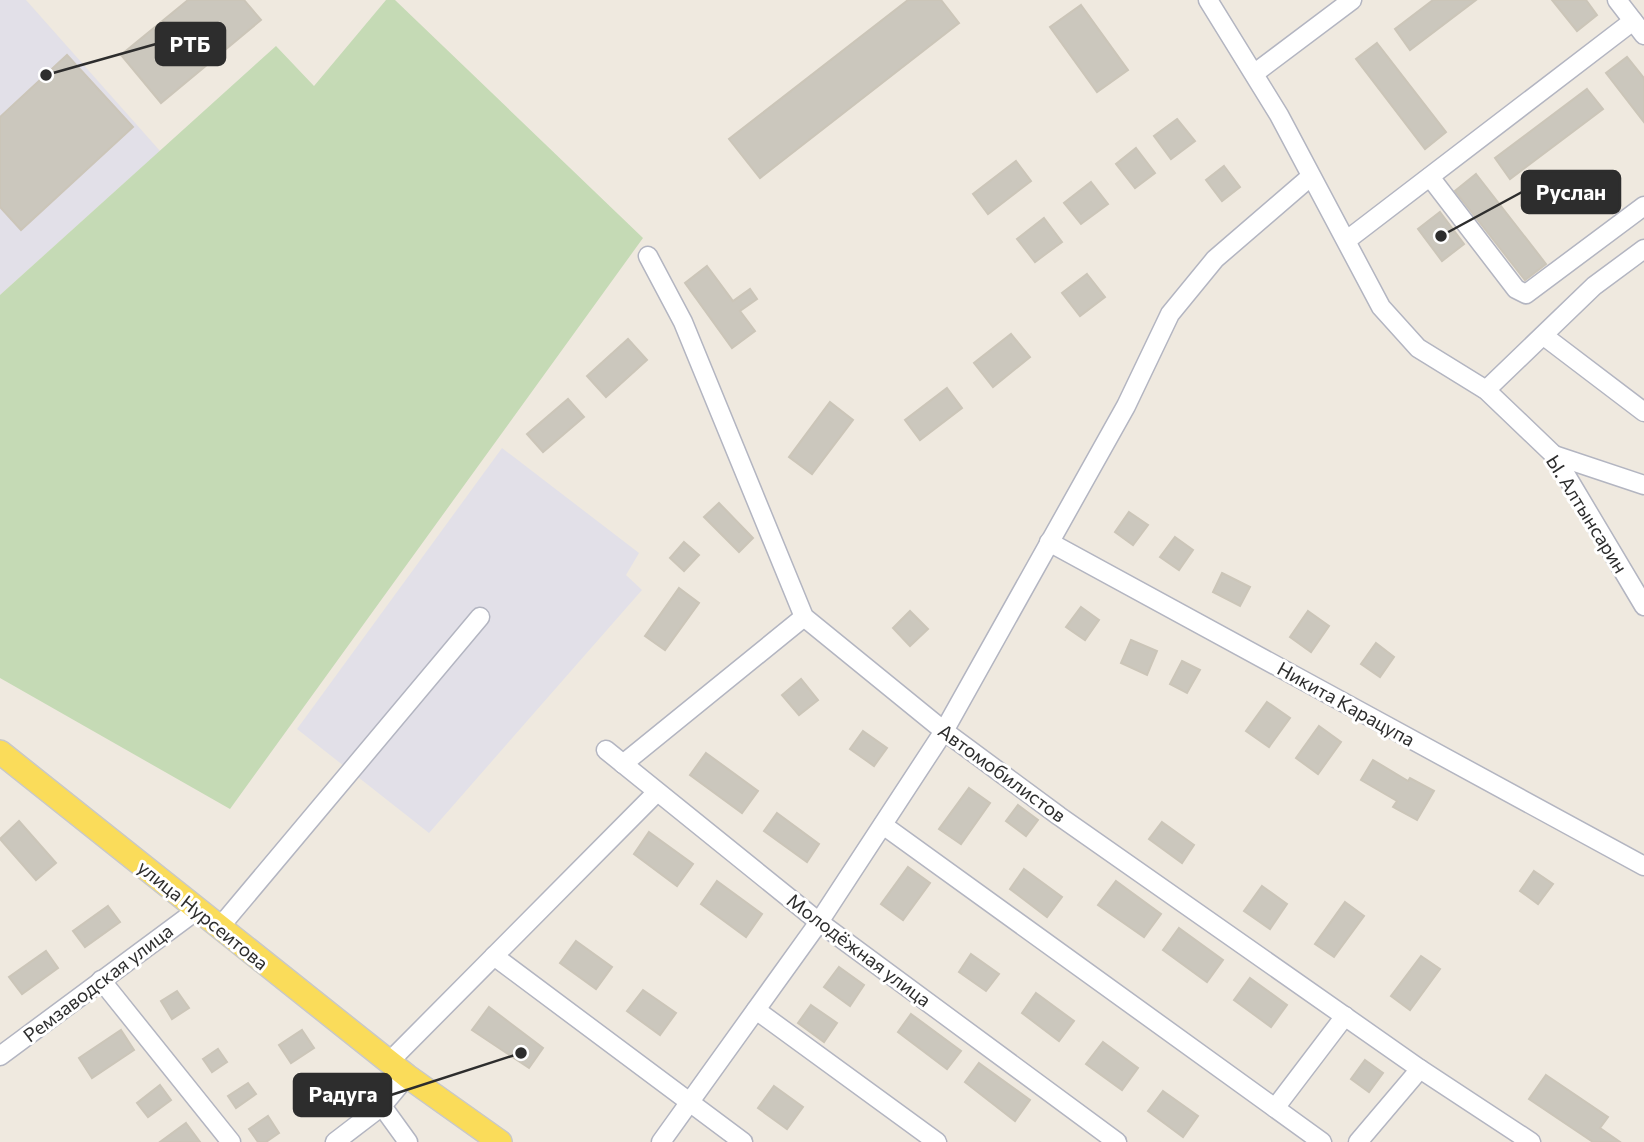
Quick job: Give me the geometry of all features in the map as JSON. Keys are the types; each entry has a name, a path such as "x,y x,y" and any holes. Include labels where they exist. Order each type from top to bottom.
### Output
{"main road":[{"name":"улица Нурсеитова","path":"0,752 389,1062 500,1142"}],"street":[{"name":"Ы. Алтынсарин","path":"1208,0 1255,73 1309,178 1347,240 1381,307 1418,348 1486,390 1554,455 1644,606"},
{"path":"1255,73 1352,0"},
{"path":"1347,240 1430,177 1639,28 1617,0"},
{"path":"1430,177 1516,289 1527,294 1644,206"},
{"path":"661,1142 819,922 944,731 1126,406 1170,314 1215,259 1309,178"},
{"path":"1486,390 1594,285 1644,249"},
{"name":"Автомобилистов","path":"648,256 683,322 804,617 944,731 1420,1069 1531,1142"},
{"path":"1544,336 1644,412"},
{"path":"1554,455 1644,485"},
{"name":"Никита Карацупа","path":"1049,542 1644,866"},
{"path":"219,928 480,617"},
{"path":"623,764 804,617"},
{"name":"Молодёжная улица","path":"606,750 819,922 1117,1142"},
{"path":"389,1062 657,792"},
{"path":"883,825 1322,1142"},
{"name":"Ремзаводская улица","path":"0,1056 197,911"},
{"path":"494,956 688,1104 743,1142"},
{"path":"101,980 231,1142"},
{"path":"756,1010 937,1142"},
{"path":"1275,1108 1345,1016"},
{"path":"1357,1142 1420,1069"},
{"path":"335,1142 382,1106 407,1076"},
{"path":"382,1106 408,1142"}],"shaded area":[{"path":"0,0 26,0 160,151 0,295"},
{"path":"502,448 639,553 626,575 642,590 429,833 297,729"}],"green space":[{"path":"386,0 395,0 643,238 230,809 0,678 0,295 276,46 314,86"}],"building":[{"path":"188,0 244,0 261,20 161,103 121,55"},
{"path":"908,0 941,0 959,23 760,178 729,139"},
{"path":"1433,0 1476,0 1410,50 1395,29"},
{"path":"1552,0 1586,0 1597,15 1577,31"},
{"path":"1081,5 1128,70 1097,92 1050,27"},
{"path":"1377,43 1446,132 1425,149 1356,59"},
{"path":"67,55 133,127 21,230 0,207 0,117"},
{"path":"1627,57 1644,78 1644,122 1606,73"},
{"path":"1587,89 1603,109 1510,179 1495,158"},
{"path":"1177,119 1195,141 1171,159 1154,136"},
{"path":"1136,148 1155,173 1135,188 1116,164"},
{"path":"1016,161 1031,181 988,214 973,194"},
{"path":"1224,166 1240,187 1222,201 1206,180"},
{"path":"1476,174 1546,264 1525,280 1455,191"},
{"path":"1091,182 1108,204 1081,224 1064,203"},
{"path":"1440,212 1464,244 1442,261 1418,229"},
{"path":"1044,218 1062,242 1035,262 1017,239"},
{"path":"707,266 733,301 750,289 757,299 740,311 755,331 732,348 685,283"},
{"path":"1087,274 1105,297 1080,316 1062,293"},
{"path":"1011,334 1030,357 993,387 974,363"},
{"path":"628,339 647,360 606,397 587,376"},
{"path":"947,388 962,408 920,440 905,420"},
{"path":"568,399 584,417 543,452 527,434"},
{"path":"830,402 853,420 812,474 789,457"},
{"path":"719,503 753,538 739,552 704,517"},
{"path":"1129,512 1148,525 1133,545 1115,532"},
{"path":"1175,537 1193,550 1179,570 1160,557"},
{"path":"684,542 699,555 684,571 670,558"},
{"path":"1222,573 1250,587 1240,606 1213,592"},
{"path":"679,588 699,603 665,650 645,636"},
{"path":"1081,607 1099,620 1085,640 1066,627"},
{"path":"910,611 928,629 910,646 893,628"},
{"path":"1308,611 1329,626 1311,652 1290,637"},
{"path":"1131,640 1157,651 1147,675 1121,663"},
{"path":"1376,643 1394,657 1380,677 1361,664"},
{"path":"1182,661 1200,670 1187,693 1170,684"},
{"path":"801,679 818,700 799,715 782,695"},
{"path":"1267,702 1290,718 1269,747 1246,731"},
{"path":"1319,726 1341,742 1318,774 1296,758"},
{"path":"863,731 887,748 874,766 850,749"},
{"path":"706,753 758,791 742,813 690,775"},
{"path":"1373,760 1408,781 1410,778 1434,791 1417,820 1393,807 1397,801 1361,780"},
{"path":"969,788 990,803 961,844 939,829"},
{"path":"1018,805 1038,820 1026,836 1006,821"},
{"path":"777,813 819,844 807,862 764,831"},
{"path":"19,821 56,863 36,880 0,839"},
{"path":"1162,822 1194,845 1182,863 1149,839"},
{"path":"649,832 693,864 677,886 634,854"},
{"path":"908,867 930,883 903,920 881,904"},
{"path":"1024,869 1062,897 1047,917 1010,889"},
{"path":"1534,871 1553,884 1538,904 1520,891"},
{"path":"717,881 762,914 746,937 701,904"},
{"path":"1116,881 1161,914 1144,937 1098,905"},
{"path":"1262,886 1287,904 1270,929 1244,911"},
{"path":"1345,902 1364,916 1334,957 1315,944"},
{"path":"108,906 120,922 85,947 73,931"},
{"path":"1179,928 1223,960 1207,982 1163,950"},
{"path":"576,941 612,967 596,989 560,963"},
{"path":"46,951 58,968 22,994 9,977"},
{"path":"971,954 999,974 986,991 959,972"},
{"path":"1421,956 1440,969 1410,1010 1391,996"},
{"path":"839,967 864,985 850,1006 824,987"},
{"path":"1250,978 1287,1005 1271,1027 1234,1000"},
{"path":"643,990 676,1013 660,1035 627,1011"},
{"path":"177,991 189,1008 172,1019 161,1001"},
{"path":"1036,993 1074,1021 1059,1041 1022,1013"},
{"path":"811,1005 837,1023 824,1042 798,1023"},
{"path":"489,1007 543,1048 529,1068 472,1030"},
{"path":"911,1014 961,1051 947,1069 898,1032"},
{"path":"121,1030 134,1050 92,1078 79,1058"},
{"path":"302,1030 314,1048 291,1063 279,1045"},
{"path":"1103,1042 1138,1068 1122,1090 1086,1064"},
{"path":"218,1049 227,1062 212,1072 203,1059"},
{"path":"1365,1060 1383,1073 1369,1092 1351,1079"},
{"path":"979,1063 1030,1100 1015,1121 965,1082"},
{"path":"1546,1075 1608,1117 1600,1128 1620,1142 1593,1142 1529,1099"},
{"path":"248,1083 256,1094 236,1108 228,1096"},
{"path":"160,1085 171,1100 148,1117 137,1103"},
{"path":"774,1086 803,1107 787,1129 758,1108"},
{"path":"1163,1091 1198,1116 1183,1137 1148,1111"},
{"path":"268,1116 279,1133 266,1142 258,1142 249,1129"},
{"path":"186,1123 200,1142 160,1142"}],"place":[{"name":"РТБ","path":"46,75"},
{"name":"Руслан","path":"1441,236"},
{"name":"Радуга","path":"521,1053"}]}
